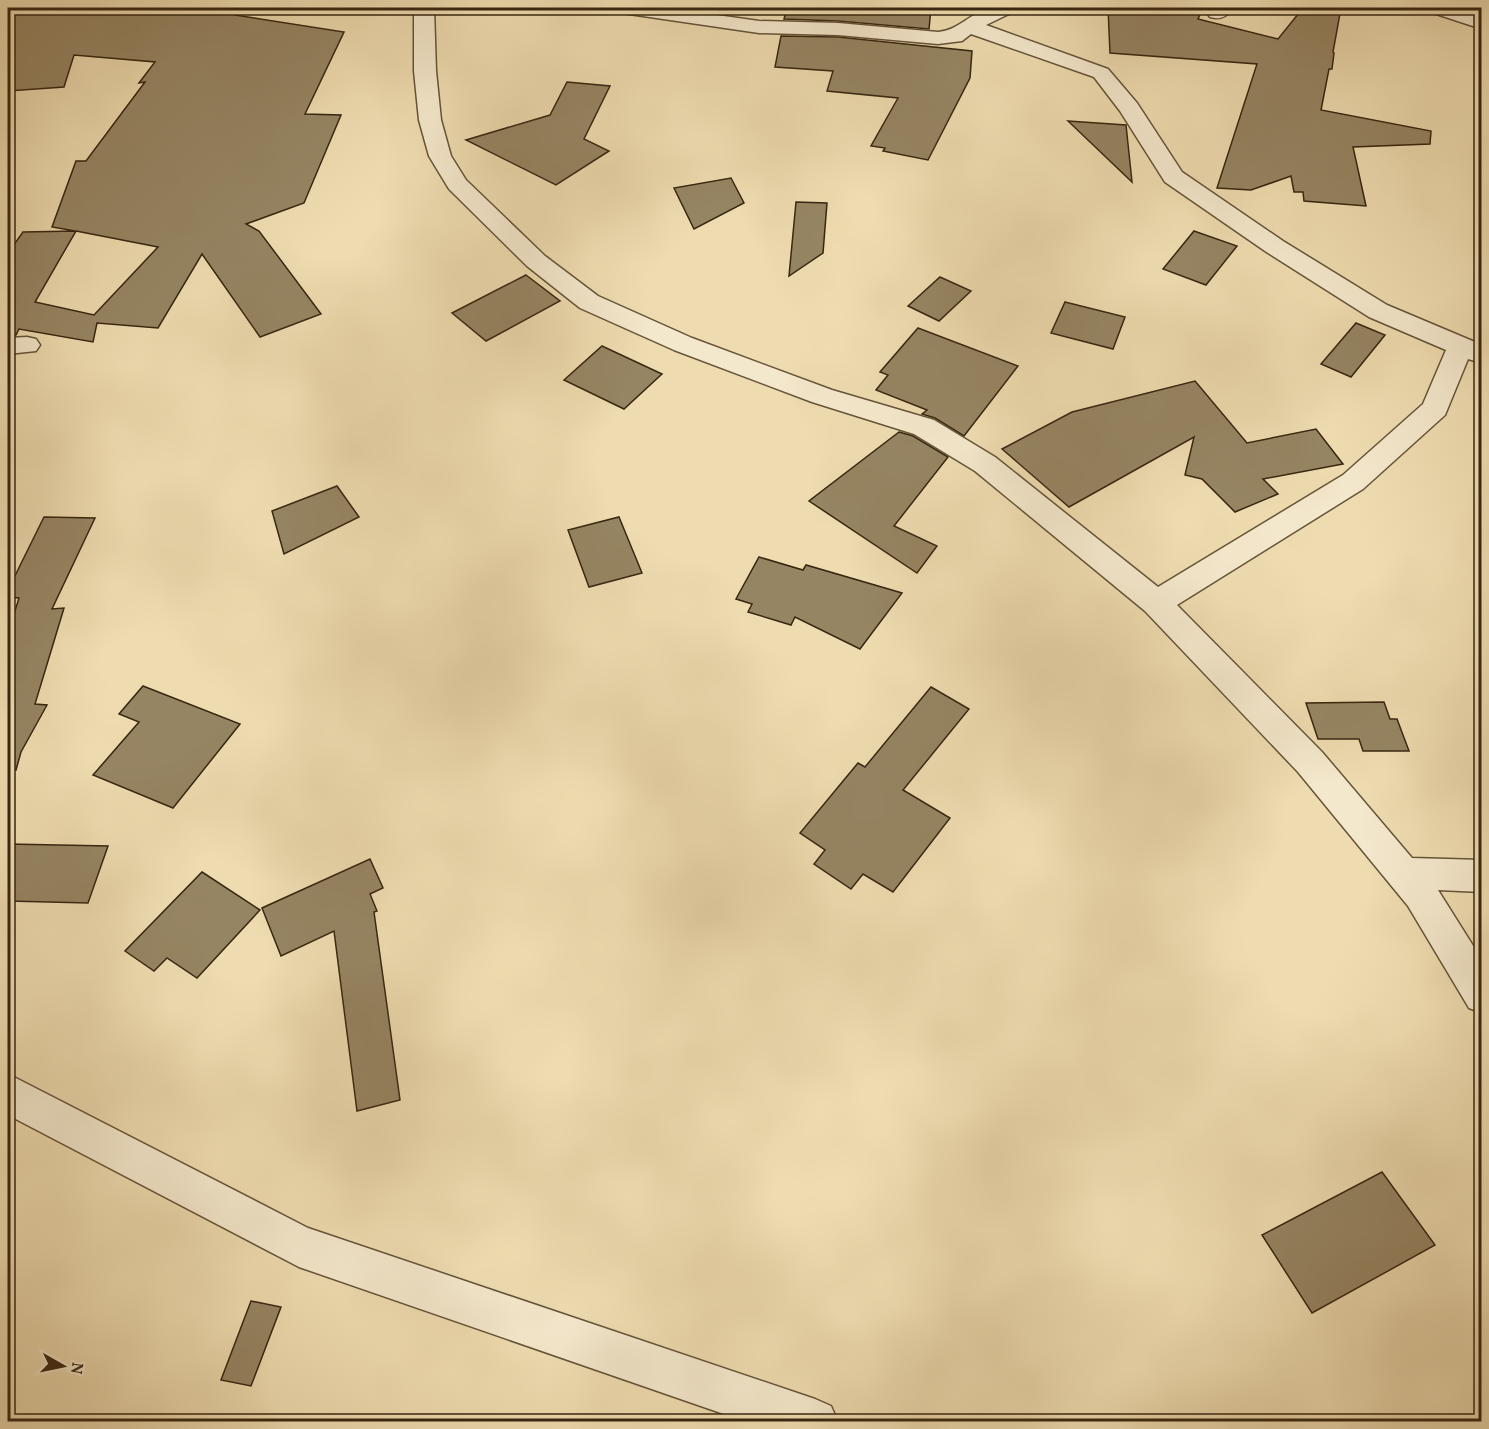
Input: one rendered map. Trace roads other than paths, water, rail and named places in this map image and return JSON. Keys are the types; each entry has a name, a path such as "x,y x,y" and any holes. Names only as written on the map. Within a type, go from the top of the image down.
{"street":[{"path":"424,8 426,81 430,120 440,156 457,184 536,261 589,302 683,344 822,396 924,427 985,464 1156,603 1310,762 1421,896 1482,995"},
{"path":"629,8 759,27 838,29 938,39 955,37 968,26 1006,8"},
{"path":"1437,8 1482,23"},
{"path":"968,26 1101,73 1129,108 1173,177 1274,246 1378,311 1471,351 1435,409 1353,482 1156,603"},
{"path":"1402,873 1482,876"},
{"path":"8,1094 299,1246 815,1422"}]}
